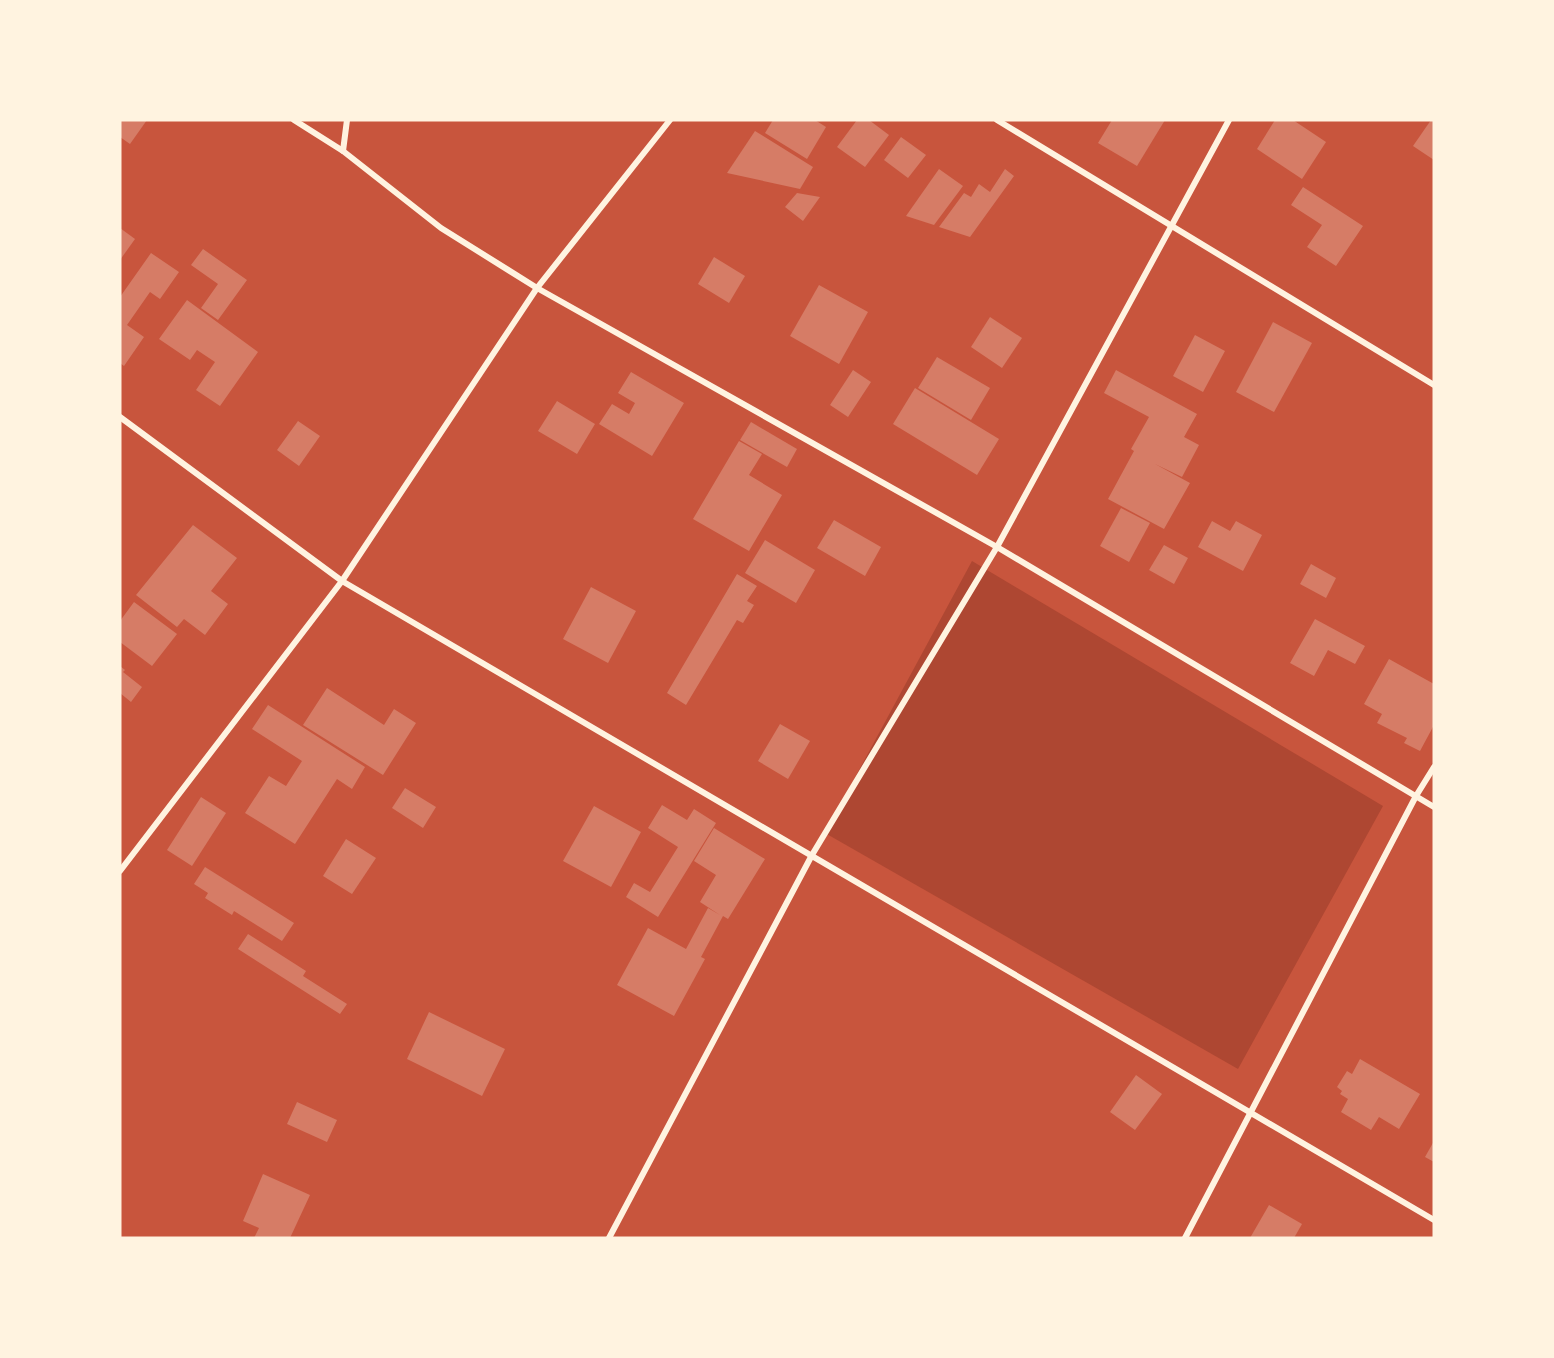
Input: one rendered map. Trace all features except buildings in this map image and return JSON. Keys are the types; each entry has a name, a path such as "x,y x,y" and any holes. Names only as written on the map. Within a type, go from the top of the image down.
{"street":[{"path":"294,120 343,151 441,228 537,288 997,547 1434,807"},
{"path":"343,151 347,120"},
{"path":"121,868 342,580 537,288 670,120"},
{"path":"996,120 1434,384"},
{"path":"609,1238 812,855 997,547 1229,120"},
{"path":"120,417 342,580 1434,1220"},
{"path":"1185,1238 1416,796 1434,767"}],"shaded area":[{"path":"972,561 1383,806 1238,1069 825,833"}]}
